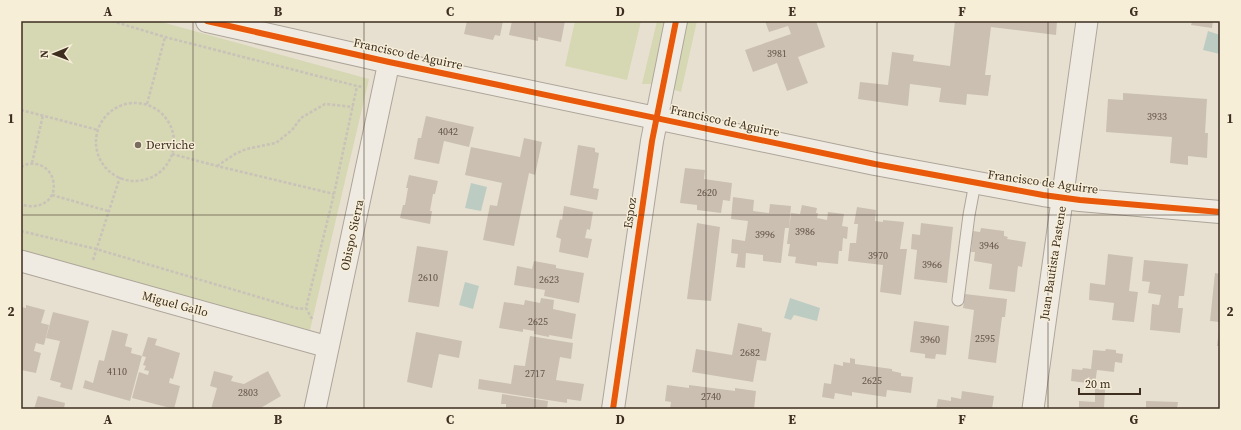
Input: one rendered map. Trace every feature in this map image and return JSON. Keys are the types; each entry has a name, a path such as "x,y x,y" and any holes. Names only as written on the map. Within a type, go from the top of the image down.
{"street":[{"name":"Francisco de Aguirre","path":"207,21 389,62 875,164 975,183 1063,198 1220,212"},
{"name":"Espoz","path":"613,409 656,117 676,21"},
{"name":"Juan Bautista Pastene","path":"1033,409 1087,21"},
{"name":"Obispo Sierra","path":"315,409 389,62"},
{"name":"Miguel Gallo","path":"21,261 328,347"}],"lane":[{"path":"958,300 969,215 975,183"}],"path":[{"path":"21,231 96,250 299,309 306,308 334,194 357,86 112,21"},
{"path":"147,104 165,36"},
{"path":"135,102 147,104 164,115 170,124 174,134 172,154 166,166 157,174 145,180 132,181 120,178 110,171 103,163 98,153 96,141 98,130 104,119 112,110 135,102"},
{"path":"217,166 235,154 246,149 276,143 292,130 301,118 325,104 353,107"},
{"path":"21,110 98,130"},
{"path":"32,163 43,115"},
{"path":"172,154 334,194"},
{"path":"21,167 32,163 38,164 45,168 50,173 54,188 52,195 42,204 35,207 21,204"},
{"path":"87,280 120,178"},
{"path":"52,195 108,212"}],"green space":[{"path":"21,21 158,21 369,79 310,330 21,252"},
{"path":"575,21 641,21 627,80 565,66"},
{"path":"657,21 666,21 652,84 642,84"},
{"path":"684,21 697,21 681,92 669,88"}],"shaded area":[{"path":"1208,31 1220,35 1220,54 1203,50"},
{"path":"471,183 487,187 481,211 465,208"},
{"path":"465,282 479,286 473,309 459,305"},
{"path":"790,298 820,308 817,321 794,315 791,320 784,318"}],"building":[{"path":"467,21 503,21 500,36 495,35 493,40 464,34"},
{"path":"512,21 565,21 561,42 538,37 538,41 509,35"},
{"path":"765,21 816,21 825,47 798,57 808,83 787,91 777,63 753,72 745,50 791,34 788,26 769,32"},
{"path":"955,21 1057,21 1056,35 991,27 985,75 991,75 988,96 967,94 966,105 939,102 941,88 910,84 908,106 858,99 860,82 888,85 892,52 914,55 913,61 950,66"},
{"path":"1192,21 1213,21 1212,28 1191,25"},
{"path":"1123,93 1207,99 1205,133 1208,133 1207,158 1188,156 1188,165 1170,163 1172,137 1106,132 1108,99 1123,100"},
{"path":"426,116 474,127 469,147 444,141 439,164 414,159 418,138 421,138"},
{"path":"524,138 542,142 535,175 529,173 514,246 483,240 490,205 497,206 502,183 465,175 471,147 520,157"},
{"path":"578,145 595,148 595,152 599,153 593,188 599,189 597,200 570,195"},
{"path":"685,168 705,170 704,179 732,183 730,201 723,200 721,213 697,210 697,205 680,203"},
{"path":"409,175 438,181 435,194 433,194 430,211 432,211 430,224 400,218 403,205 405,205 408,188 406,188"},
{"path":"733,197 754,200 753,211 769,213 770,204 791,206 789,228 785,228 781,263 763,261 763,255 746,253 745,268 736,267 738,254 731,253 732,239 745,241 748,221 731,219"},
{"path":"802,205 817,208 817,218 827,220 828,212 844,214 842,226 848,227 847,239 843,238 842,251 839,251 838,264 817,262 817,266 795,263 796,257 788,256 790,244 787,244 791,213 800,214"},
{"path":"564,206 593,212 590,230 587,229 585,238 592,239 588,258 559,252 561,239 556,237 560,219 562,220"},
{"path":"857,207 876,210 875,221 883,222 883,220 904,222 900,249 907,249 901,295 880,292 883,265 848,261 850,243 856,243 858,224 854,224"},
{"path":"697,223 720,227 711,301 687,299"},
{"path":"921,223 953,227 947,283 914,279 917,250 911,249 912,234 920,235"},
{"path":"981,228 1004,231 1004,236 1008,237 1007,239 1026,242 1022,267 1018,266 1015,292 989,289 992,264 974,261 975,252 971,252 973,231 980,232"},
{"path":"417,246 448,251 439,307 408,302"},
{"path":"1108,254 1133,257 1129,291 1138,292 1134,322 1112,320 1114,303 1089,300 1090,283 1105,285"},
{"path":"1144,260 1188,264 1184,296 1179,296 1178,308 1183,308 1180,333 1150,330 1152,304 1159,305 1161,295 1148,293 1150,282 1142,281"},
{"path":"534,261 556,265 556,268 584,273 579,303 544,296 545,290 514,285 517,266 532,269"},
{"path":"1215,273 1220,274 1220,322 1210,321"},
{"path":"965,294 1007,299 1005,317 1002,317 996,363 968,359 974,310 963,308"},
{"path":"541,298 554,300 553,309 576,314 572,339 534,334 534,331 523,329 523,332 499,328 504,302 524,305 525,300 540,303"},
{"path":"26,305 45,310 41,323 49,325 44,345 36,343 34,351 41,353 36,373 21,370 21,307 26,308"},
{"path":"53,312 89,321 72,390 60,387 61,383 50,380 60,341 46,338"},
{"path":"914,321 949,326 946,355 936,354 935,359 925,358 925,354 910,352"},
{"path":"738,323 762,328 762,331 771,333 766,361 757,360 753,382 692,372 696,349 732,355"},
{"path":"112,330 128,334 125,346 132,348 131,353 142,356 130,401 83,388 85,380 93,383 99,360 104,361"},
{"path":"1219,330 1220,346 1217,346"},
{"path":"416,332 462,341 459,358 439,354 432,388 407,382"},
{"path":"530,336 573,343 571,359 560,357 556,380 584,384 581,401 567,399 567,403 478,389 479,379 511,384 514,365 525,366"},
{"path":"148,337 157,339 155,345 180,353 173,379 170,378 169,383 180,386 174,409 132,398 139,372 148,375 149,371 144,370 146,366 143,365 146,357 142,356"},
{"path":"1106,349 1116,350 1116,353 1123,354 1122,363 1115,362 1114,372 1097,370 1095,384 1071,381 1072,369 1091,369 1093,350 1105,351"},
{"path":"850,358 855,359 855,364 892,369 892,371 901,373 901,376 913,377 911,393 887,390 886,397 852,392 852,396 835,393 834,399 822,397 824,383 831,384 834,364 843,366 843,362 850,363"},
{"path":"214,371 233,376 231,381 244,384 268,371 281,396 259,409 211,409 217,388 210,386"},
{"path":"667,385 689,388 689,385 735,391 735,388 756,391 754,409 670,409 671,402 665,401"},
{"path":"1095,389 1105,389 1104,409 1079,409 1079,401 1095,402"},
{"path":"962,391 994,396 992,409 936,409 938,399 951,401 951,397 961,399"},
{"path":"502,394 548,401 547,409 506,409 506,404 501,404"},
{"path":"38,396 65,403 64,409 34,409"},
{"path":"1146,401 1178,402 1177,409 1146,409"}],"cycle path":[{"path":"207,21 389,62 875,164 1043,195 1080,200 1220,212"},
{"path":"613,409 652,141 676,21"}],"place":[{"name":"Derviche","path":"138,145"}]}
